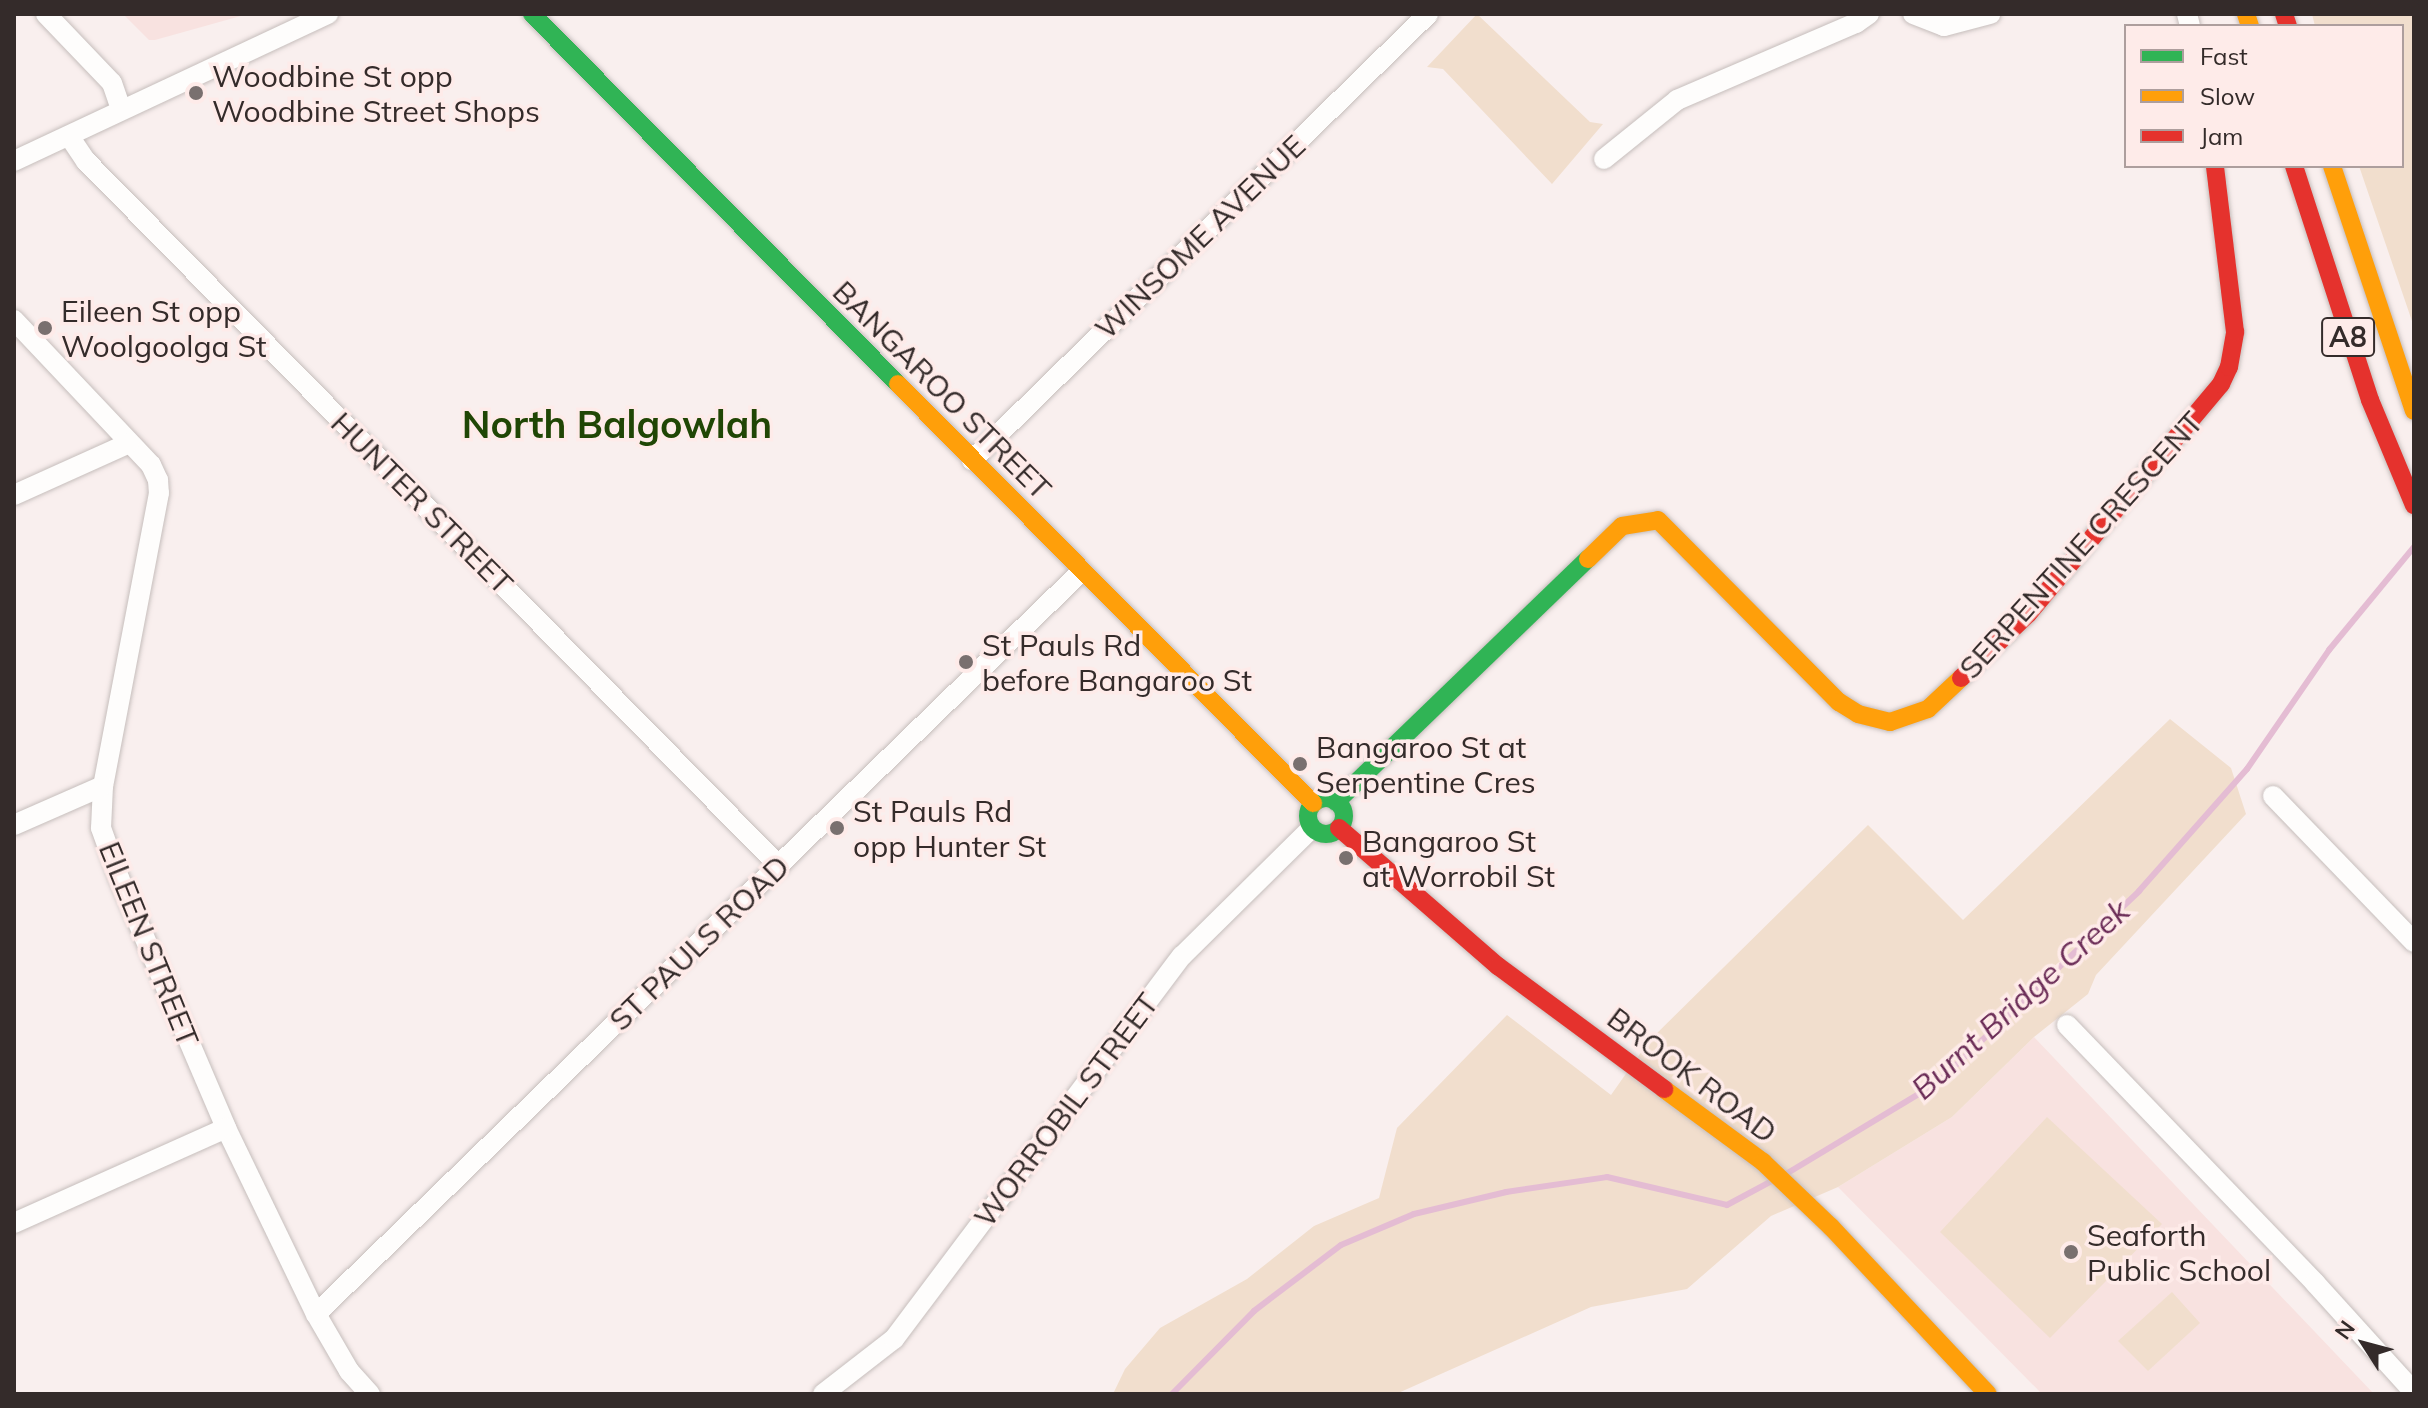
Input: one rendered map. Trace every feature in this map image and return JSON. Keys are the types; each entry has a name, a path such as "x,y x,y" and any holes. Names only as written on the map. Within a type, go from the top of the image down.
{"main road":[{"name":"BANGAROO STREET","path":"532,14 1313,803"},
{"name":"SERPENTINE CRESCENT","path":"1336,802 1622,526 1658,520 1839,702 1858,714 1890,722 1928,709 2028,614 2221,384 2229,367 2235,332 2215,168"},
{"name":"A8","path":"2295,168 2370,400 2414,505"},
{"name":"A8","path":"2333,168 2414,411"},
{"path":"1324,798 1336,802 1343,813 1339,828 1325,834 1312,828 1308,812 1313,803 1324,798"},
{"name":"BROOK ROAD","path":"1339,828 1498,966 1763,1162 1791,1187 1988,1394"}],"street":[{"path":"46,14 112,83 121,109"},
{"path":"14,161 328,14"},
{"name":"WINSOME AVENUE","path":"972,460 1428,14"},
{"path":"1604,159 1677,100 1856,23 1869,14"},
{"path":"1913,14 1944,26 1990,14"},
{"name":"HUNTER STREET","path":"69,136 86,161 779,866"},
{"name":"EILEEN STREET","path":"14,320 151,465 159,493 103,786 100,815 107,847 226,1128 316,1314 349,1371 370,1394"},
{"path":"14,495 129,443"},
{"name":"ST PAULS ROAD","path":"316,1314 1081,572"},
{"path":"14,825 103,786"},
{"path":"2273,796 2414,942"},
{"name":"WORROBIL STREET","path":"823,1394 894,1339 1182,956 1312,828"},
{"path":"2067,1025 2315,1283 2414,1392"},
{"path":"14,1223 226,1128"}],"shaded area":[{"path":"123,14 248,14 149,40"},
{"path":"1477,14 1590,122 1603,124 1552,184 1443,69 1427,67"},
{"path":"2312,14 2414,14 2414,327 2360,168 2404,168 2404,24 2314,24"},
{"path":"2170,719 2231,768 2246,814 2096,975 2088,994 2034,1037 1952,1117 1838,1187 1771,1216 1687,1289 1591,1307 1396,1394 1113,1394 1125,1369 1160,1328 1247,1279 1314,1226 1379,1198 1397,1128 1507,1015 1611,1095 1649,1041 1868,825 1963,920"},
{"name":"Seaforth Public School","path":"2034,1037 2374,1394 2042,1394 1838,1187 1952,1117"},
{"path":"2047,1117 2162,1224 2050,1338 1940,1232"},
{"path":"2172,1292 2200,1323 2148,1371 2118,1341"}],"waterway":[{"name":"Burnt Bridge Creek","path":"1786,1174 1937,1083 2139,891 2247,769 2329,650 2414,547"},
{"name":"Burnt Bridge Creek","path":"1172,1394 1254,1311 1341,1245 1414,1214 1506,1192 1607,1177 1727,1205 1772,1181"}],"traffic: fast":[{"path":"532,14 898,384"},
{"path":"1336,802 1588,559"},
{"path":"1326,798 1339,803 1344,816 1339,829 1326,834 1313,829 1308,816 1313,803 1326,798"}],"traffic: slow":[{"path":"2246,14 2249,24"},
{"path":"2333,168 2414,411"},
{"path":"898,384 1313,803"},
{"path":"1588,559 1622,526 1658,520 1839,702 1858,714 1890,722 1928,709 1961,678"},
{"path":"1664,1089 1763,1162 1831,1227 1988,1394"}],"traffic: jam":[{"path":"2284,14 2287,24"},
{"path":"1961,678 2028,614 2221,384 2229,367 2235,332 2215,168"},
{"path":"2295,168 2370,400 2414,505"},
{"path":"1339,828 1498,966 1664,1089"}],"place":[{"name":"Woodbine St opp Woodbine Street Shops","path":"196,93"},
{"name":"Eileen St opp Woolgoolga St","path":"45,328"},
{"name":"St Pauls Rd before Bangaroo St","path":"966,662"},
{"name":"Bangaroo St at Serpentine Cres","path":"1300,764"},
{"name":"St Pauls Rd opp Hunter St","path":"837,828"},
{"name":"Bangaroo St at Worrobil St","path":"1346,858"},
{"name":"Seaforth Public School","path":"2071,1252"}],"district":[{"name":"North Balgowlah","path":"617,425"}]}
